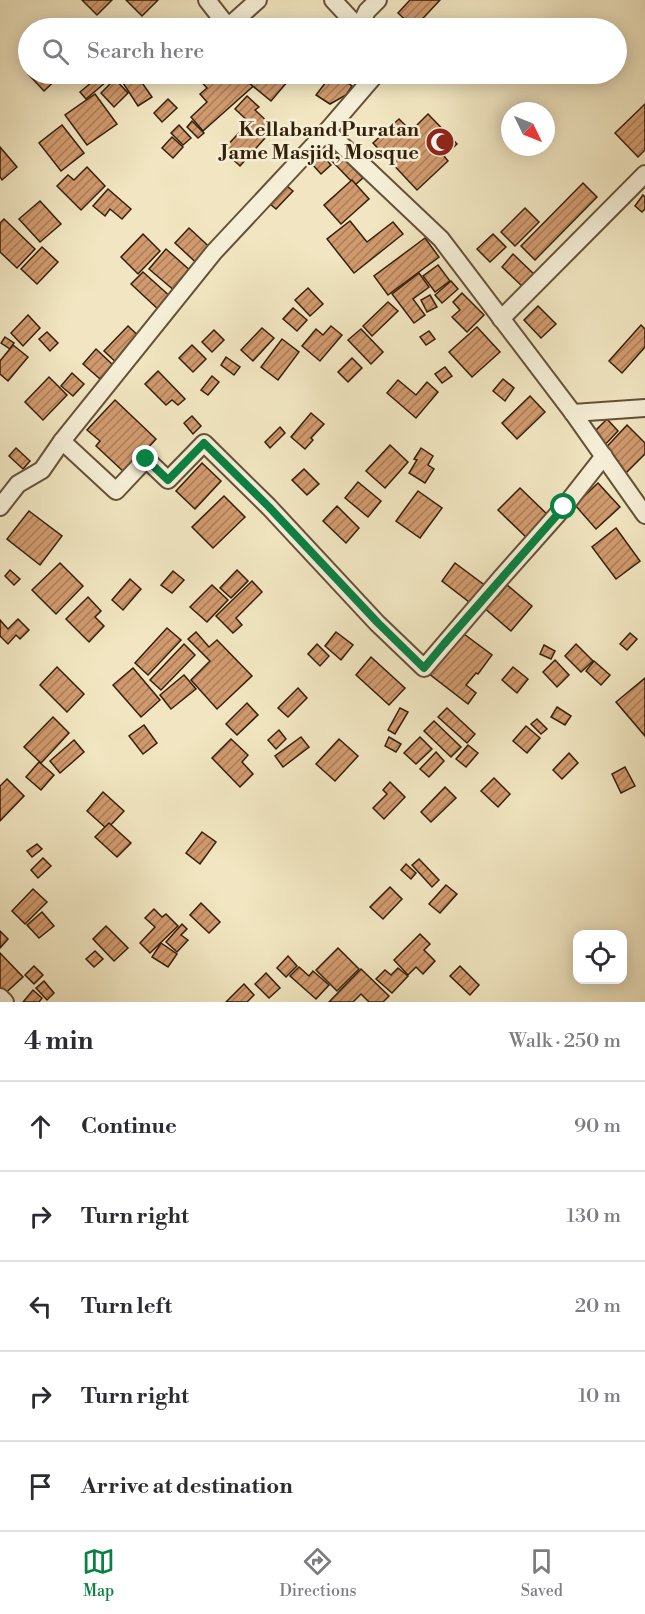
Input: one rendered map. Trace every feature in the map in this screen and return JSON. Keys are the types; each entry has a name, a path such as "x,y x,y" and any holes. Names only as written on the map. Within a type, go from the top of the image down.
{"street":[{"path":"207,0 221,18"},
{"path":"238,18 258,0"},
{"path":"333,0 350,18"},
{"path":"364,18 378,0"},
{"path":"0,507 18,484 42,470 214,252 327,131 367,84"},
{"path":"327,131 441,239 573,413 645,514"},
{"path":"501,319 645,174"},
{"path":"573,413 645,408"},
{"path":"63,441 116,491 146,459 168,480 204,443 424,668 564,507 604,456"},
{"path":"0,997 4,1002"}],"building":[{"path":"82,0 112,0 97,15"},
{"path":"126,0 158,0 142,16"},
{"path":"410,0 440,0 423,18 403,18 398,13"},
{"path":"37,84 51,84 44,91"},
{"path":"90,84 104,84 86,99 80,92"},
{"path":"110,84 120,84 128,93 114,107 101,93"},
{"path":"124,84 143,84 152,97 138,106"},
{"path":"203,84 256,84 203,131 191,117 207,102 200,94 207,88"},
{"path":"250,84 285,84 271,101"},
{"path":"324,84 352,86 346,95 330,104 316,95"},
{"path":"95,94 117,124 87,145 65,115"},
{"path":"247,96 259,107 255,110 274,128 240,166 223,150 249,122 235,109"},
{"path":"168,99 177,108 162,122 154,113"},
{"path":"645,104 645,150 638,157 615,133"},
{"path":"428,114 457,144 444,156 448,161 417,190 373,143 399,119 411,131"},
{"path":"192,121 204,133 198,138 187,127"},
{"path":"62,125 84,153 61,171 39,143"},
{"path":"179,125 191,138 183,145 171,133"},
{"path":"172,137 183,147 173,158 162,148"},
{"path":"0,147 17,167 2,180 0,177"},
{"path":"337,152 363,178 355,185 330,159"},
{"path":"322,155 331,165 321,174 312,164"},
{"path":"87,167 105,186 81,210 57,186 68,175 74,180"},
{"path":"352,180 369,199 341,224 324,205"},
{"path":"583,183 597,197 535,260 521,246"},
{"path":"287,186 293,191 276,209 270,204"},
{"path":"108,189 131,209 122,219 110,209 105,216 93,206"},
{"path":"643,195 645,209 642,212 635,206"},
{"path":"40,201 61,224 40,242 19,219"},
{"path":"525,208 539,222 515,246 501,232"},
{"path":"4,219 35,249 17,268 0,252 0,223"},
{"path":"350,221 367,242 393,222 403,234 354,273 327,239"},
{"path":"189,228 217,254 203,269 175,243"},
{"path":"143,234 160,251 138,274 121,257"},
{"path":"493,234 506,247 490,262 477,249"},
{"path":"425,238 439,257 388,295 374,276"},
{"path":"42,247 58,262 37,284 21,269"},
{"path":"166,249 192,272 176,292 149,269"},
{"path":"513,254 536,276 524,288 502,267"},
{"path":"438,265 450,281 435,292 423,276"},
{"path":"143,272 172,298 160,311 131,284"},
{"path":"419,273 429,287 413,299 425,315 414,323 392,294"},
{"path":"451,281 458,289 442,303 435,295"},
{"path":"308,288 323,304 310,316 295,300"},
{"path":"462,293 484,315 467,332 452,317 460,310 453,302"},
{"path":"430,295 437,307 427,312 421,300"},
{"path":"388,302 398,311 372,336 363,326"},
{"path":"538,306 556,324 541,338 524,320"},
{"path":"293,308 307,320 297,331 283,319"},
{"path":"28,315 40,328 23,346 11,333"},
{"path":"641,325 645,329 645,347 622,373 609,361"},
{"path":"128,326 145,342 121,367 104,351"},
{"path":"331,326 342,335 320,361 302,346 316,329 323,335"},
{"path":"477,327 500,352 472,377 449,352"},
{"path":"262,328 274,338 253,361 241,350"},
{"path":"361,329 383,352 371,364 348,340"},
{"path":"214,330 224,340 212,352 202,342"},
{"path":"429,331 435,339 426,345 420,337"},
{"path":"47,332 58,343 50,351 39,339"},
{"path":"5,337 14,343 10,349 1,343"},
{"path":"282,339 299,352 278,380 261,367"},
{"path":"13,345 28,357 8,381 0,374 0,361"},
{"path":"192,345 206,359 193,372 179,358"},
{"path":"96,349 113,365 100,379 83,364"},
{"path":"226,357 240,367 234,375 221,365"},
{"path":"352,358 362,368 348,382 338,372"},
{"path":"445,367 452,376 442,383 435,374"},
{"path":"158,371 185,399 178,405 172,400 166,405 145,384"},
{"path":"72,373 84,384 73,396 61,386"},
{"path":"212,376 219,382 208,395 201,390"},
{"path":"49,377 67,395 43,420 25,402"},
{"path":"503,379 514,388 505,401 493,391"},
{"path":"398,380 416,395 427,382 438,392 416,418 387,393"},
{"path":"530,396 545,412 517,439 502,423"},
{"path":"115,400 156,439 125,473 96,446 100,441 87,430"},
{"path":"311,413 324,424 311,438 313,440 305,449 291,437"},
{"path":"192,416 201,426 193,434 184,423"},
{"path":"607,419 618,431 601,449 589,437"},
{"path":"627,425 645,443 645,454 623,476 600,454"},
{"path":"280,427 285,433 270,448 265,442"},
{"path":"390,445 408,462 385,488 366,471"},
{"path":"16,448 30,461 23,469 9,456"},
{"path":"421,448 433,456 428,465 434,469 425,483 409,473"},
{"path":"202,463 221,481 195,509 176,491"},
{"path":"304,469 319,484 307,495 292,480"},
{"path":"358,482 381,501 368,517 345,498"},
{"path":"598,483 620,507 596,529 575,505"},
{"path":"520,488 550,517 528,539 498,510"},
{"path":"418,491 442,508 420,538 396,521"},
{"path":"224,496 245,517 213,548 192,527"},
{"path":"337,506 359,528 346,543 323,521"},
{"path":"29,511 62,536 40,565 7,539"},
{"path":"616,528 640,561 616,579 592,547"},
{"path":"60,563 83,586 56,614 32,590"},
{"path":"455,563 487,587 473,605 442,581"},
{"path":"10,570 20,579 14,585 5,576"},
{"path":"237,570 248,581 231,598 220,588"},
{"path":"173,571 184,580 172,593 161,585"},
{"path":"130,579 141,589 123,610 112,600"},
{"path":"252,581 262,592 236,618 242,625 233,633 216,616"},
{"path":"212,585 228,600 207,622 190,607"},
{"path":"507,585 532,606 511,631 483,607 495,594 498,596"},
{"path":"88,597 101,611 95,617 104,626 89,642 66,619"},
{"path":"18,619 29,630 20,639 16,635 8,644 0,636 0,620 8,629"},
{"path":"167,628 181,640 148,675 135,663"},
{"path":"460,631 492,655 478,674 476,673 466,685 476,693 468,704 428,673"},
{"path":"196,632 209,647 217,640 252,676 217,709 191,680 210,661 188,639"},
{"path":"336,632 353,645 341,660 325,646"},
{"path":"630,633 637,639 627,650 620,644"},
{"path":"184,644 195,655 161,690 150,680"},
{"path":"317,644 329,656 320,666 308,654"},
{"path":"576,644 593,661 581,672 565,656"},
{"path":"544,645 555,651 551,659 540,654"},
{"path":"371,657 405,688 389,705 356,675"},
{"path":"555,660 569,675 557,687 543,672"},
{"path":"594,661 610,675 601,685 586,671"},
{"path":"57,667 84,694 67,712 40,685"},
{"path":"513,667 528,679 517,693 502,680"},
{"path":"133,668 160,700 141,717 113,685"},
{"path":"184,675 196,689 171,709 160,695"},
{"path":"645,678 645,736 616,702"},
{"path":"298,688 307,698 288,717 278,708"},
{"path":"247,703 258,715 237,735 226,724"},
{"path":"557,707 571,716 565,725 551,717"},
{"path":"400,708 408,712 395,734 388,730"},
{"path":"447,708 475,734 467,743 438,717"},
{"path":"53,717 69,733 41,763 24,747"},
{"path":"537,719 547,729 541,734 531,724"},
{"path":"434,721 461,747 451,757 424,731"},
{"path":"144,725 157,743 143,754 129,736"},
{"path":"526,726 540,738 527,753 513,741"},
{"path":"279,730 286,739 276,749 268,740"},
{"path":"301,737 309,747 283,767 275,756"},
{"path":"389,737 401,744 396,752 385,746"},
{"path":"420,737 432,749 416,764 404,753"},
{"path":"231,739 248,755 242,762 253,774 240,787 212,758"},
{"path":"339,739 358,756 335,781 316,764"},
{"path":"74,740 84,752 60,773 50,761"},
{"path":"468,745 478,753 466,767 456,759"},
{"path":"436,752 444,761 429,777 420,769"},
{"path":"569,753 578,763 562,779 553,770"},
{"path":"39,762 54,775 41,790 26,777"},
{"path":"625,767 635,786 621,793 612,774"},
{"path":"494,778 510,794 498,807 481,791"},
{"path":"7,779 24,796 0,821 0,786"},
{"path":"390,782 405,797 384,819 373,808 387,794 383,790"},
{"path":"445,787 456,798 431,822 421,812"},
{"path":"103,792 124,811 107,829 87,811"},
{"path":"109,823 131,843 117,857 95,837"},
{"path":"202,832 216,842 200,864 186,853"},
{"path":"37,844 42,849 32,857 27,851"},
{"path":"43,858 51,866 38,878 31,870"},
{"path":"419,859 439,880 432,887 412,865"},
{"path":"406,864 416,873 411,879 401,870"},
{"path":"446,885 457,894 440,913 429,904"},
{"path":"390,887 402,899 383,919 370,907"},
{"path":"33,889 47,902 25,924 12,911"},
{"path":"201,903 220,922 209,933 190,915"},
{"path":"154,909 162,917 166,914 178,926 150,953 140,943 155,927 145,918"},
{"path":"42,912 54,926 39,938 27,925"},
{"path":"182,924 187,929 181,935 188,940 177,952 166,942"},
{"path":"106,926 128,948 114,961 93,939"},
{"path":"0,931 8,939 0,948"},
{"path":"420,934 430,944 424,950 435,961 423,974 416,967 408,975 394,960"},
{"path":"161,943 177,954 168,967 152,957"},
{"path":"338,948 359,969 337,991 316,970"},
{"path":"95,951 103,959 94,967 86,959"},
{"path":"0,953 23,977 0,998"},
{"path":"288,956 297,966 286,977 277,968"},
{"path":"34,966 43,975 34,984 25,975"},
{"path":"460,966 479,985 470,995 450,976"},
{"path":"299,967 309,976 313,971 329,985 316,999 290,976"},
{"path":"398,968 408,976 392,993 376,979 385,970 391,975"},
{"path":"361,969 389,996 383,1002 369,1002 361,994 353,1002 329,1002"},
{"path":"266,973 280,988 269,998 255,984"},
{"path":"44,981 54,993 47,1000 36,988"},
{"path":"244,984 254,995 247,1002 226,1002"},
{"path":"33,990 42,998 39,1002 23,1002"}],"place":[{"name":"Kellaband Puratan Jame Masjid, Mosque","path":"440,142"}],"route":[{"path":"146,459 168,480 204,443 424,668 564,507"}]}
